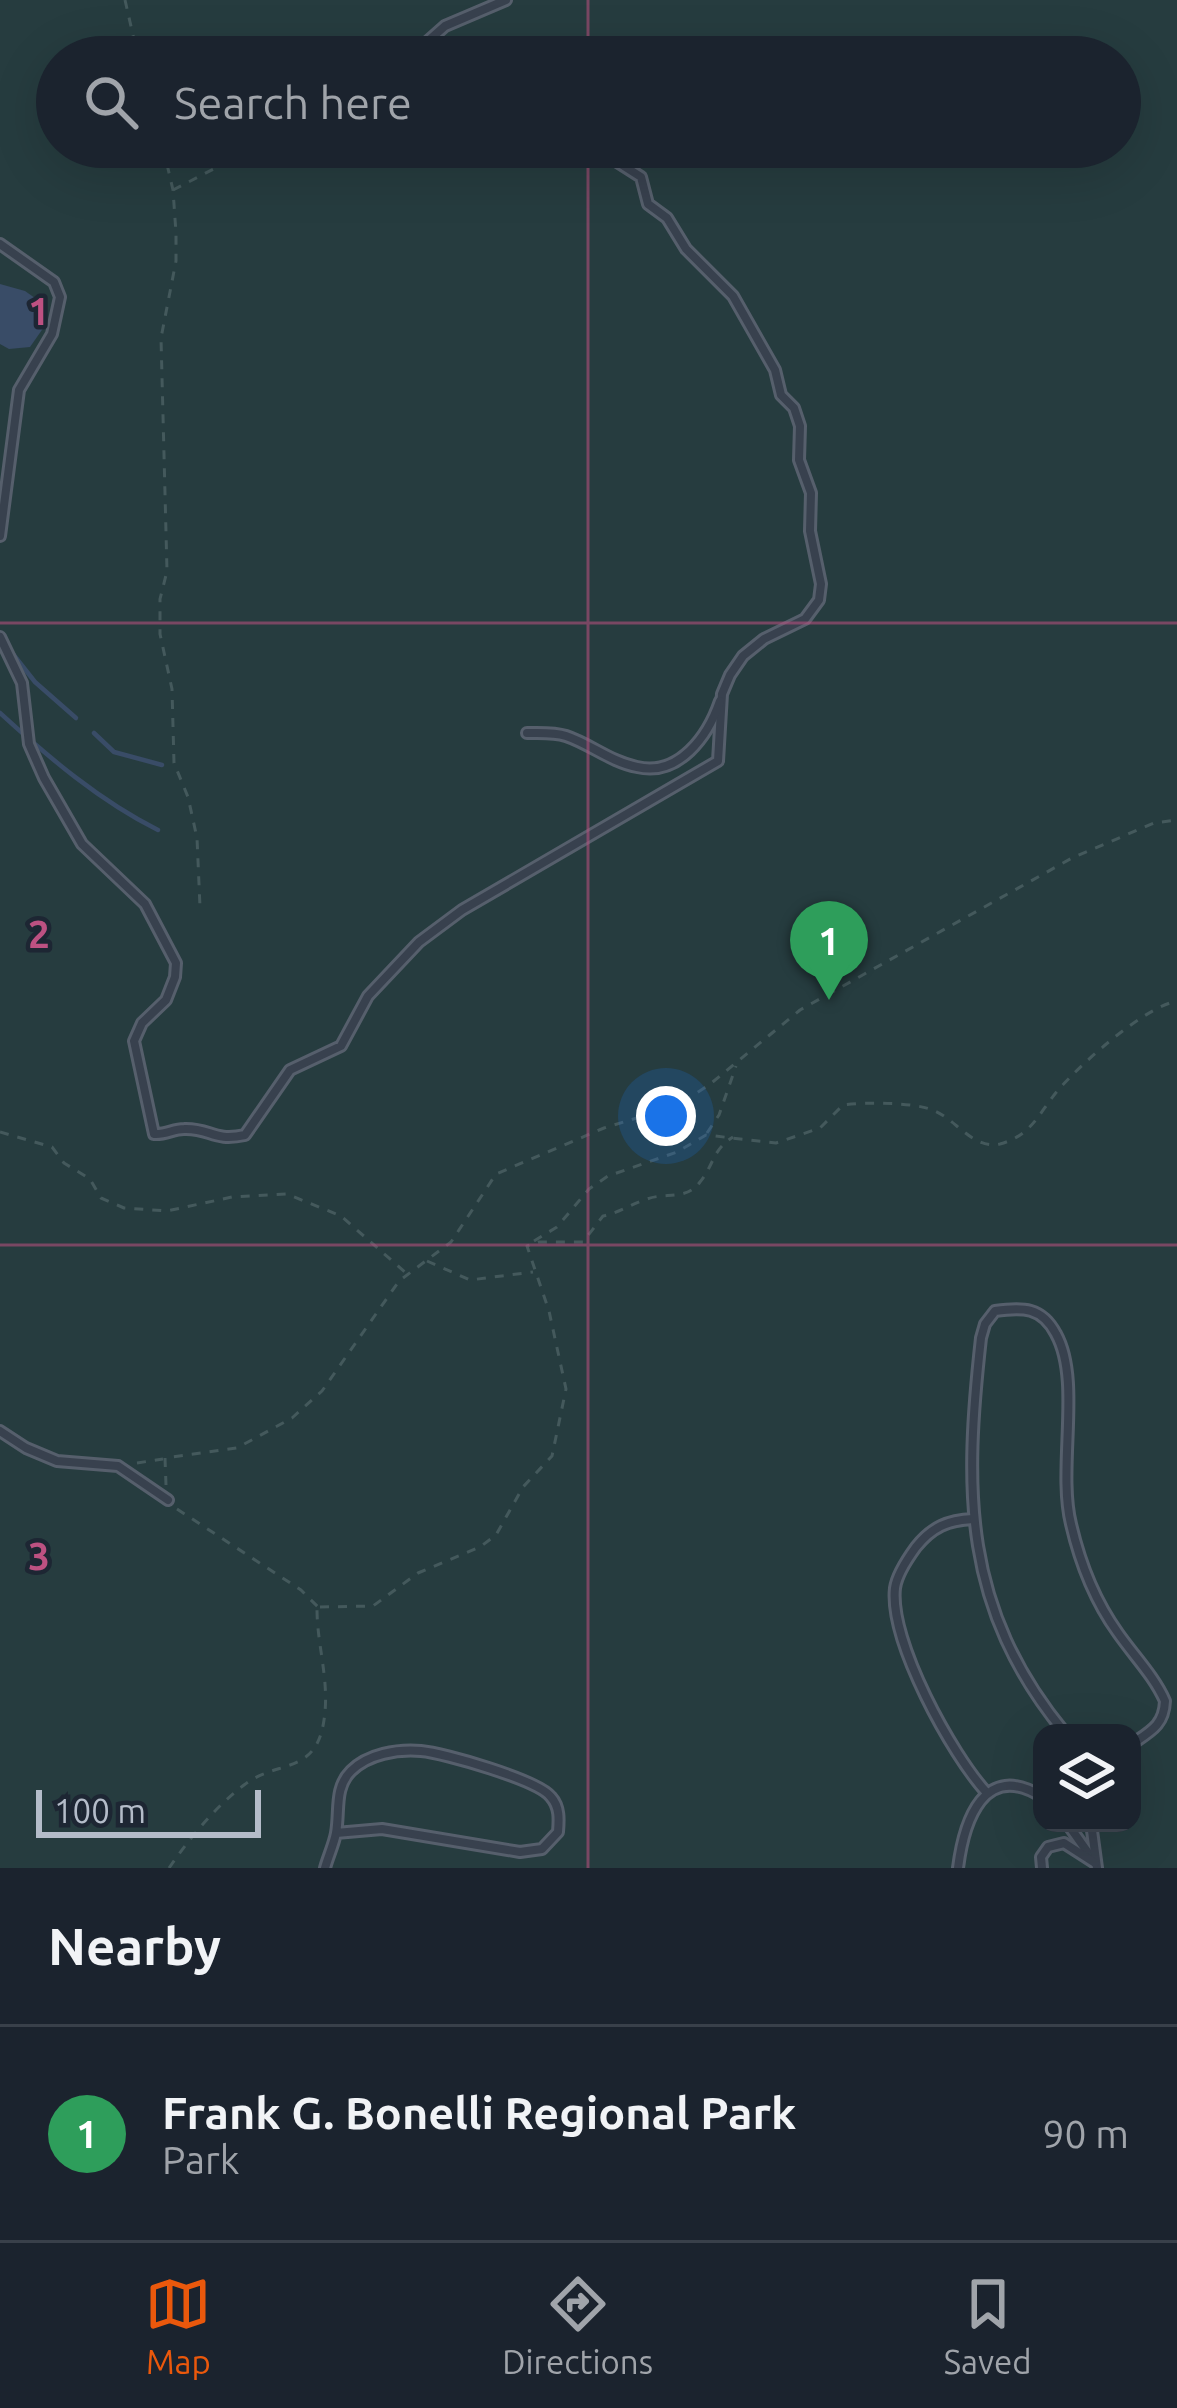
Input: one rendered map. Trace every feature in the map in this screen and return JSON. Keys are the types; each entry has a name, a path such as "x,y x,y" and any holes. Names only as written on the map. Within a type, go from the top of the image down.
{"lane":[{"path":"434,36 445,26 506,0"},
{"path":"527,733 564,735 642,769 680,760 694,748 716,714 743,656 764,639 805,619 819,600 821,584 810,532 811,493 799,460 800,426 794,408 781,394 775,370 733,296 686,249 667,218 648,204 641,176 628,168"},
{"path":"0,244 54,282 60,298 52,334 19,390 0,536"},
{"path":"0,637 22,682 29,744 44,778 82,844 146,904 176,962 166,1000 142,1023 134,1041 154,1134 190,1129 221,1140 245,1135 290,1070 341,1046 368,996 419,942 462,910 718,761 722,694"},
{"path":"1058,1724 1034,1692 1004,1635 985,1578 973,1519 970,1453 981,1338 995,1311 1028,1307 1046,1316 1064,1348 1065,1491 1078,1551 1099,1603 1165,1701 1165,1716 1141,1738"},
{"path":"0,1431 57,1461 118,1466 168,1500"},
{"path":"973,1519 945,1522 932,1531 916,1547 895,1587 916,1674 958,1756 987,1793"},
{"path":"325,1868 336,1833 338,1796 347,1775 364,1761 393,1752 424,1751 532,1784 551,1796 560,1815 558,1832 542,1849 520,1852 382,1829 336,1833"},
{"path":"958,1868 970,1815 987,1793 1001,1786 1026,1786 1033,1791"},
{"path":"1073,1832 1096,1865"},
{"path":"1091,1832 1096,1865"},
{"path":"1042,1868 1041,1857 1048,1847 1064,1844 1096,1865"}],"path":[{"path":"125,0 133,36"},
{"path":"168,168 176,261 161,338 167,571 160,599 160,634 172,689 174,763 197,838 200,907"},
{"path":"173,190 215,168"},
{"path":"118,1466 237,1448 292,1418 322,1391 399,1280 451,1242 496,1174 604,1128 676,1106 800,1010 1072,858 1154,823 1177,820"},
{"path":"706,1135 776,1143 814,1132 838,1107 850,1103 933,1109 983,1143 1001,1143 1023,1135 1038,1122 1057,1091 1100,1049 1148,1012 1177,1000"},
{"path":"318,1607 373,1606 418,1574 480,1547 503,1526 529,1479 549,1461 566,1388 549,1311 526,1250 557,1227 599,1181 677,1152 706,1135 719,1115 737,1063"},
{"path":"0,1132 52,1147 64,1162 90,1179 101,1198 124,1208 167,1211 232,1197 287,1193 341,1216 408,1274"},
{"path":"533,1243 584,1242 603,1216 630,1210 647,1199 692,1191 716,1149 733,1137"},
{"path":"426,1261 470,1280 535,1272"},
{"path":"165,1458 168,1500 182,1514 301,1589 318,1607 327,1688 324,1721 314,1749 290,1767 242,1786 206,1820 169,1868"}],"green space":[{"path":"0,0 1177,0 1177,1868 0,1868"}],"water":[{"path":"0,284 25,291 42,303 44,327 30,347 9,349 0,344"}],"waterway":[{"path":"9,649 35,682 76,718"},
{"path":"0,713 75,777 158,830"},
{"path":"94,733 114,752 162,765"}],"place":[{"name":"Frank G. Bonelli Regional Park","path":"829,1000"}]}
